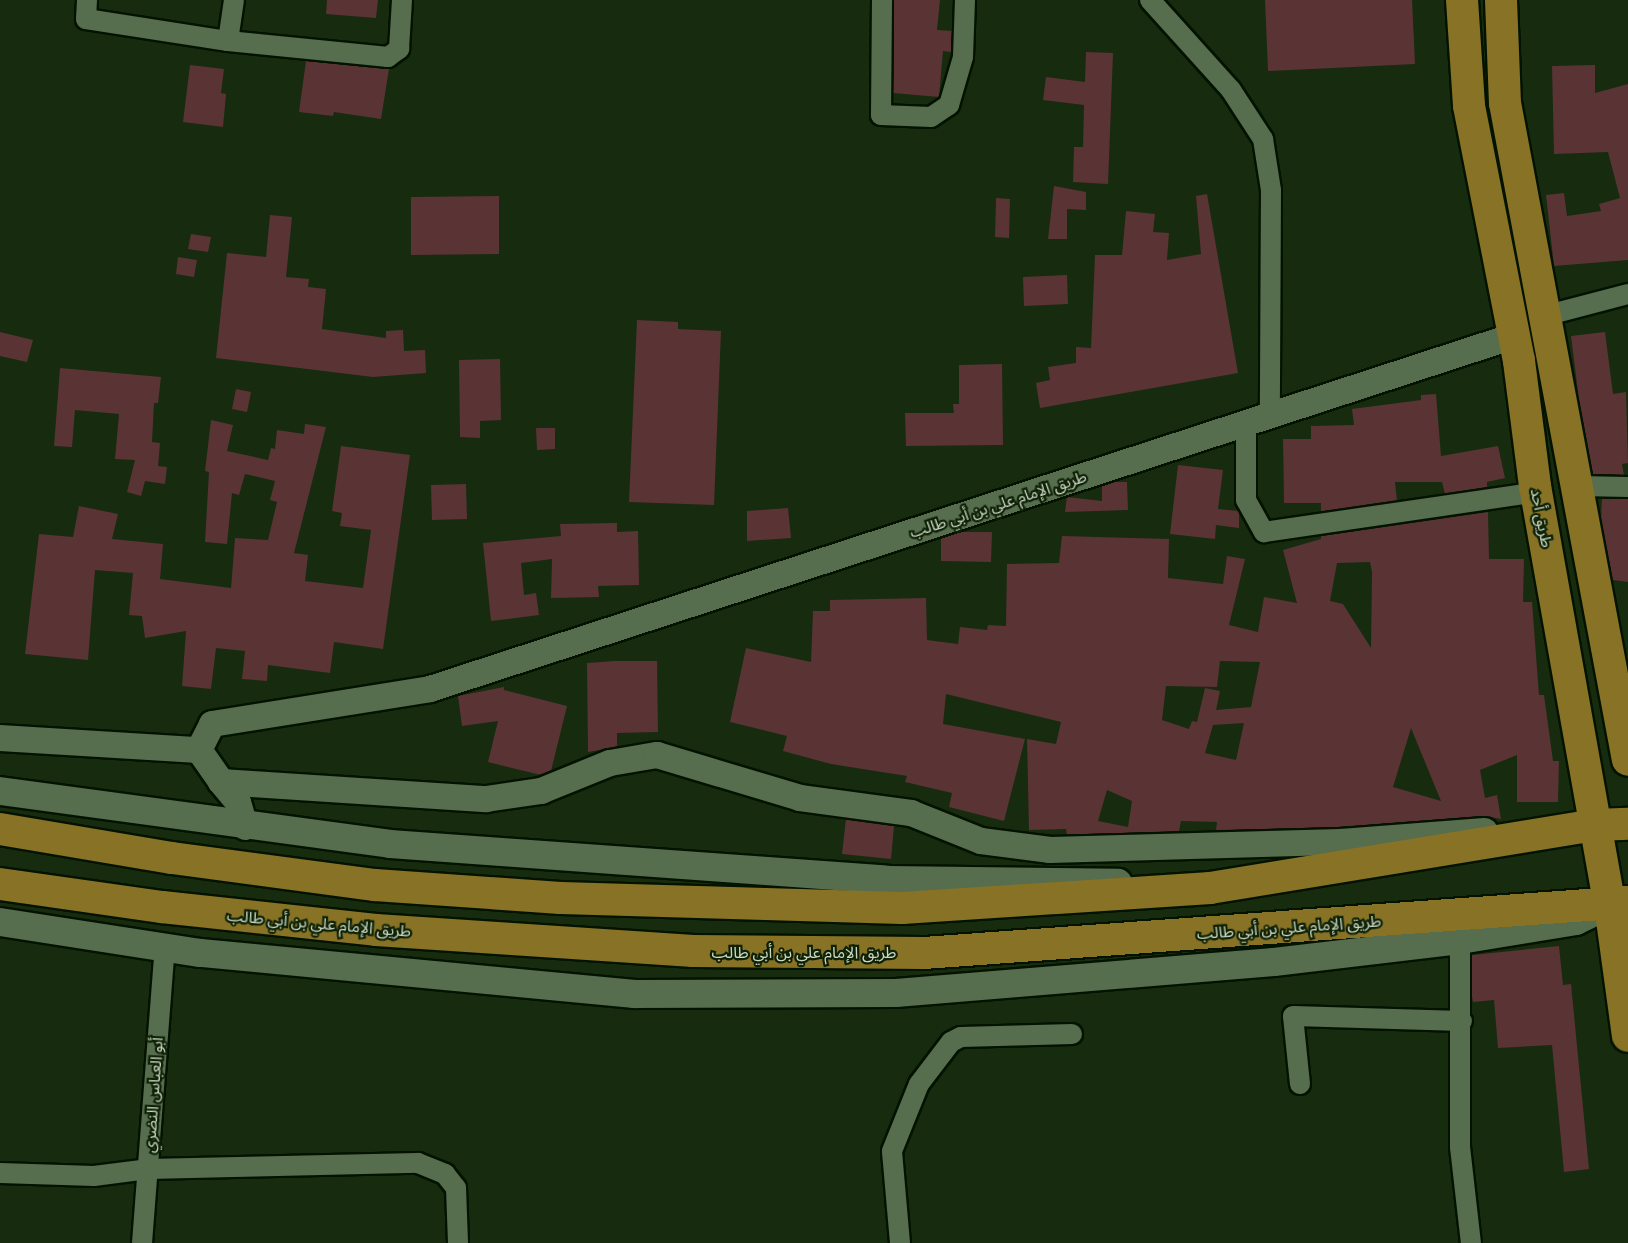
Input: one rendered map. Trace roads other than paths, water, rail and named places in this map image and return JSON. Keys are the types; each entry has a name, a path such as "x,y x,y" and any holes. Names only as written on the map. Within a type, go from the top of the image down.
{"main road":[{"name":"طريق أحد","path":"1461,0 1469,106 1514,336 1535,486 1595,825 1619,903 1628,1036"},
{"path":"1501,0 1505,103 1548,315 1628,760"},
{"path":"0,791 245,827 390,844 734,871 888,880 1087,881 1210,888"},
{"path":"0,830 172,858 375,885 561,898 902,908 1210,888 1595,825 1628,824"},
{"name":"طريق الإمام علي بن أبي طالب","path":"0,884 162,907 376,930 716,951 924,953 1619,903"},
{"path":"0,922 165,947 634,994 873,993 948,991 1274,962 1460,940 1575,921 1619,903"}],"street":[{"path":"87,0 86,19 228,41 395,56 399,49 402,0"},
{"path":"228,41 234,0"},
{"path":"882,0 881,115 931,117 949,105 955,86 963,57 965,0"},
{"path":"1150,0 1231,90 1263,139 1271,190 1270,416"},
{"path":"1548,315 1628,294"},
{"name":"طريق الإمام علي بن أبي طالب","path":"199,750 212,724 430,689 1514,336"},
{"path":"1246,424 1246,500 1264,532 1525,495 1535,486"},
{"path":"1579,486 1628,487"},
{"path":"0,738 199,750 238,802 245,827"},
{"path":"221,782 486,800 542,791 610,763 657,755 800,798 912,813 981,841 1099,851 1341,842 1406,835 1595,825"},
{"path":"1460,940 1462,1021 1460,1147 1471,1243"},
{"name":"أبو العباس النضري","path":"142,1243 165,947"},
{"path":"1300,1084 1293,1016 1462,1021"},
{"path":"900,1243 892,1151 919,1084 951,1042 961,1037 1072,1034"},
{"path":"0,1173 94,1176 148,1169 418,1163 445,1174 456,1188 458,1243"}]}
